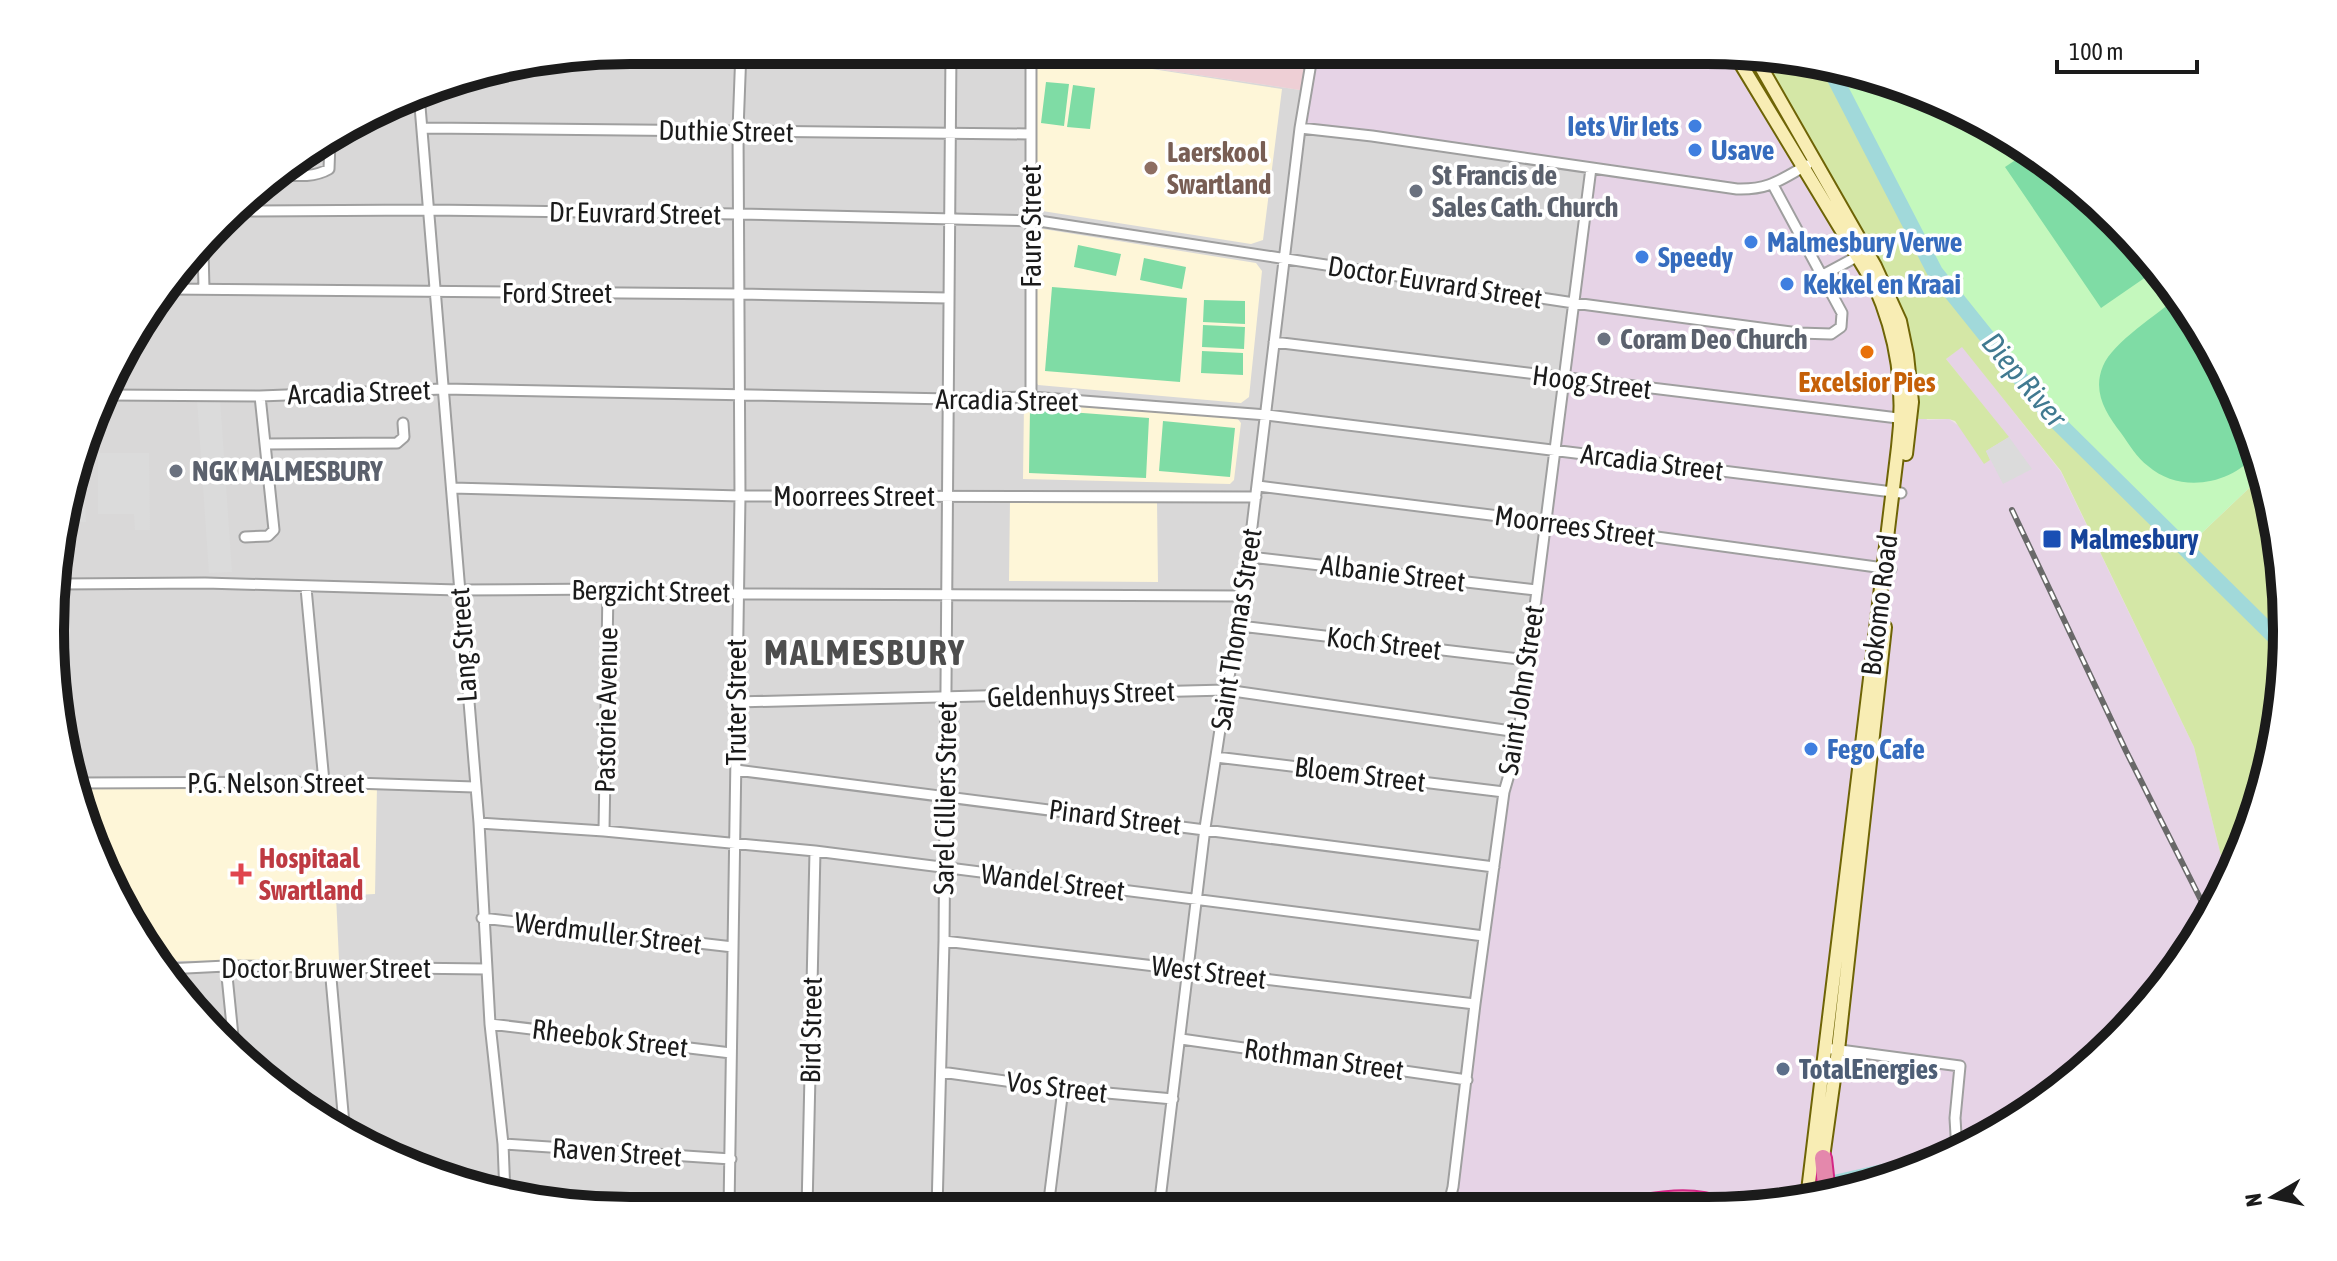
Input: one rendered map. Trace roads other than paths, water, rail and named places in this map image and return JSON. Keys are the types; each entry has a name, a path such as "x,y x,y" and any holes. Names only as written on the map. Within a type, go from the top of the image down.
{"highway":[{"path":"1823,1158 1826,1184"}],"main road":[{"name":"Bokomo Road","path":"1741,65 1803,167 1861,254"},
{"name":"Bokomo Road","path":"1761,67 1816,160 1874,284 1894,337 1906,419 1832,1049 1821,1185"},
{"name":"Bokomo Road","path":"1809,1187 1832,1049"}],"street":[{"name":"Truter Street","path":"729,1197 740,496 738,130 741,64"},
{"name":"Sarel Cilliers Street","path":"937,1197 944,941 951,64"},
{"name":"Faure Street","path":"1031,64 1031,397"},
{"name":"Saint Thomas Street","path":"1160,1197 1205,828 1250,557 1300,128 1311,64"},
{"name":"Lang Street","path":"420,105 479,823 482,918 505,1183"},
{"name":"Duthie Street","path":"422,128 1030,134"},
{"path":"1300,128 1737,189 1773,185 1816,160"},
{"path":"294,175 325,172 329,169 330,151"},
{"name":"Saint John Street","path":"1450,1197 1504,792 1517,747 1591,168"},
{"path":"1773,185 1821,276 1861,254"},
{"name":"Dr Euvrard Street","path":"251,211 429,210 1031,221"},
{"name":"Doctor Euvrard Street","path":"1031,221 1574,303 1831,334 1838,331 1842,313 1821,276"},
{"path":"203,259 204,289"},
{"name":"Ford Street","path":"179,289 948,298"},
{"name":"Hoog Street","path":"1274,342 1906,419"},
{"name":"Arcadia Street","path":"115,395 260,396 443,389 950,399 1031,397 1267,415 1897,492"},
{"path":"245,537 268,536 274,530 260,396"},
{"path":"265,444 397,443 404,437 403,423"},
{"name":"Moorrees Street","path":"452,488 740,496 947,497 1257,492 1547,522 1888,569"},
{"name":"Albanie Street","path":"1250,557 1536,590"},
{"name":"Bergzicht Street","path":"66,584 608,589 737,594 1243,596"},
{"path":"306,588 324,782"},
{"name":"Pastorie Avenue","path":"604,831 608,589"},
{"name":"Koch Street","path":"1240,626 1527,660"},
{"name":"Geldenhuys Street","path":"737,702 1226,690 1518,732"},
{"name":"Bloem Street","path":"1216,757 1504,792"},
{"name":"Pinard Street","path":"736,770 1494,867"},
{"name":"P.G. Nelson Street","path":"85,783 324,782 474,787"},
{"name":"Wandel Street","path":"479,823 736,842 1484,936"},
{"name":"Bird Street","path":"807,1197 815,851"},
{"name":"Werdmuller Street","path":"482,918 733,947"},
{"name":"West Street","path":"944,941 1475,1004"},
{"path":"226,966 233,1034"},
{"name":"Doctor Bruwer Street","path":"176,968 226,966 486,969"},
{"path":"330,967 344,1119"},
{"name":"Rheebok Street","path":"490,1024 731,1053"},
{"name":"Rothman Street","path":"1181,1039 1467,1080"},
{"path":"1832,1049 1960,1066 1954,1140"},
{"name":"Vos Street","path":"941,1072 1063,1089 1173,1099"},
{"path":"1049,1197 1063,1089"},
{"name":"Raven Street","path":"503,1144 731,1159"}],"waterway":[{"name":"Diep River","path":"1835,79 1935,272 2048,413 2273,635"}],"railway":[{"path":"2012,510 2126,751 2203,904"}],"place":[{"name":"Iets Vir Iets","path":"1695,126"},
{"name":"Usave","path":"1695,150"},
{"name":"Laerskool Swartland","path":"1151,168"},
{"name":"St Francis de Sales Cath. Church","path":"1416,191"},
{"name":"Malmesbury Verwe","path":"1751,242"},
{"name":"Speedy","path":"1642,257"},
{"name":"Kekkel en Kraai","path":"1787,284"},
{"name":"Coram Deo Church","path":"1604,339"},
{"name":"Excelsior Pies","path":"1867,352"},
{"name":"NGK MALMESBURY","path":"176,471"},
{"name":"Malmesbury","path":"2052,539"},
{"name":"Fego Cafe","path":"1811,749"},
{"name":"Hospitaal Swartland","path":"241,874"},
{"name":"TotalEnergies","path":"1783,1069"}],"district":[{"name":"MALMESBURY","path":"865,652"}]}
